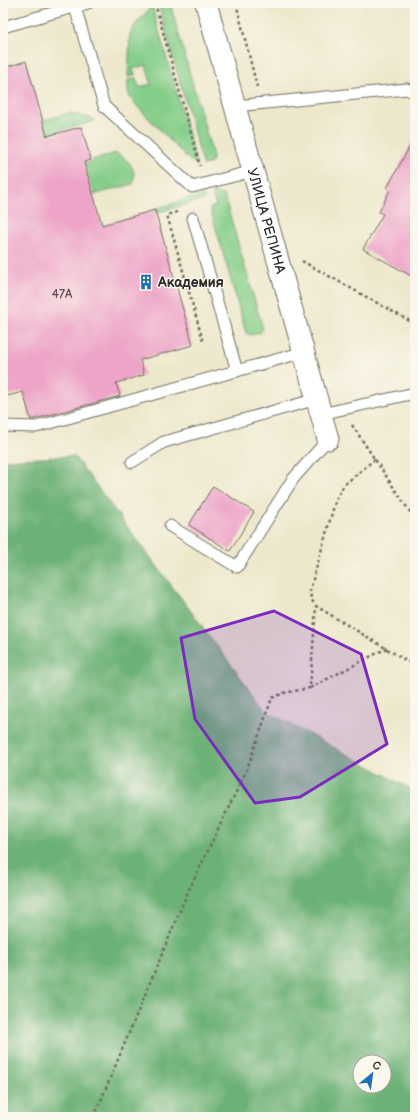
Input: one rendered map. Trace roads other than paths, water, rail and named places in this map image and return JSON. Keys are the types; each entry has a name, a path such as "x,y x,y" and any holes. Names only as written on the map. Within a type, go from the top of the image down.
{"street":[{"name":"УЛИЦА РЕПИНА","path":"206,3 328,439"}],"lane":[{"path":"3,27 88,3"},
{"path":"75,7 104,106 192,187 253,171"},
{"path":"235,106 407,90 415,94"},
{"path":"193,218 236,371"},
{"path":"3,426 36,427 304,352"},
{"path":"132,462 164,442 319,406 415,393"},
{"path":"170,526 237,567 293,479 328,439"}],"place":[{"name":"Академия","path":"146,282"}]}
